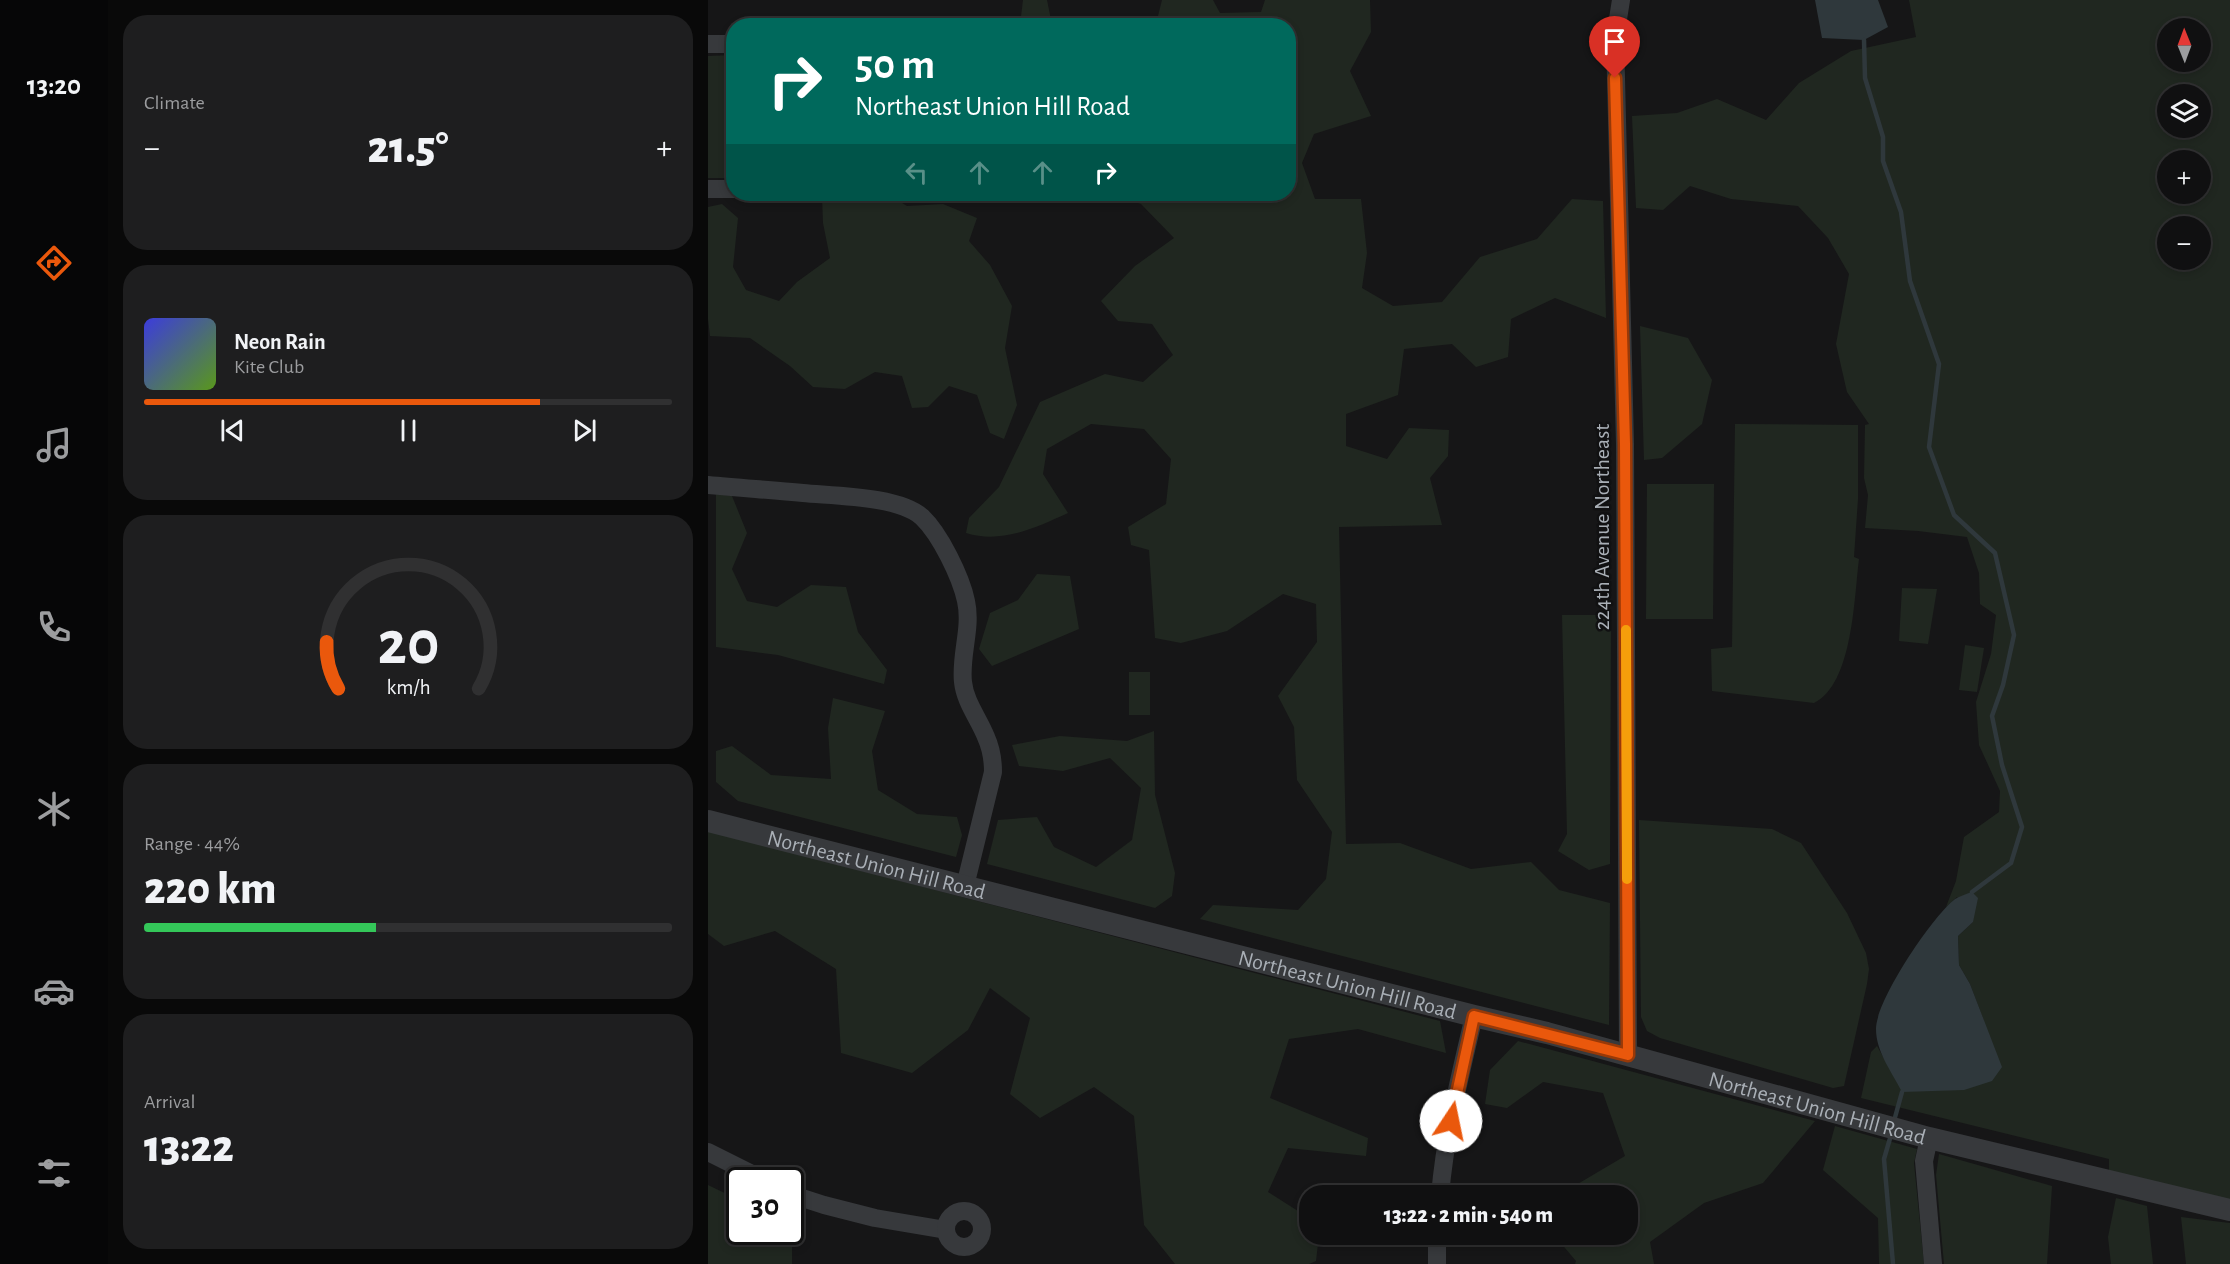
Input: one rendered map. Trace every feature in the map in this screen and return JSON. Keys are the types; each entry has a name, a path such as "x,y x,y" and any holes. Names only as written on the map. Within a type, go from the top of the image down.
{"street":[{"name":"224th Avenue Northeast","path":"1621,0 1615,38 1625,455 1628,1055"},
{"path":"708,44 726,44"},
{"path":"708,189 726,189"},
{"path":"708,485 872,499 905,507 922,516 938,539 952,563 966,600 969,624 963,682 968,699 987,737 992,756 993,772 965,885"},
{"name":"Northeast Union Hill Road","path":"708,821 1628,1055 1929,1138 2230,1210"},
{"path":"1441,1185 1454,1104 1474,1016"},
{"path":"1929,1138 1924,1161 1934,1264"},
{"path":"708,1152 738,1167"},
{"path":"804,1199 875,1218 946,1230"},
{"path":"1437,1245 1437,1264"}],"shaded area":[{"path":"1023,0 1047,0 1051,18 1021,18"},
{"path":"1162,0 1213,0 1220,13 1261,12 1265,0 1370,0 1371,32 1350,71 1371,116 1314,134 1302,163 1315,199 1361,199 1367,253 1362,288 1393,306 1442,302 1480,257 1537,239 1572,199 1603,201 1606,318 1555,298 1511,319 1508,357 1476,367 1452,344 1404,349 1398,395 1346,414 1346,446 1387,459 1409,428 1449,430 1448,456 1430,478 1442,525 1339,527 1346,844 1400,843 1471,869 1531,862 1559,890 1610,903 1609,1025 1200,919 1213,905 1298,910 1326,879 1332,832 1297,780 1294,727 1278,696 1317,642 1316,604 1283,594 1227,631 1181,643 1155,638 1149,550 1131,545 1128,527 1166,504 1171,459 1144,429 1091,424 1047,449 1043,474 1068,513 1018,533 992,537 966,533 969,518 999,487 1040,402 1105,374 1143,382 1173,355 1152,324 1118,321 1101,301 1135,266 1174,238 1141,204 1132,201 1296,201 1296,18 1158,18"},
{"path":"1815,0 1878,0 1888,27 1864,40 1822,38"},
{"path":"1909,0 2230,0 2230,1210 2109,1181 2109,1159 1861,1098 1871,1052 1877,1046 1903,1092 1984,1021 1970,984 1959,965 1958,936 1973,922 1957,897 1946,907 1956,881 1964,837 1999,812 2000,791 1979,745 1976,702 1991,654 1996,615 1980,604 1979,573 1967,537 1865,528 1868,495 1864,478 1865,425 1869,424 1847,392 1836,344 1849,274 1828,238 1798,206 1731,199 1690,186 1663,210 1636,208 1632,116 1677,113 1717,99 1766,120 1799,83 1851,51 1916,37"},
{"path":"726,55 726,178 708,178 708,56"},
{"path":"822,201 899,201 907,206 943,204 977,218 969,241 990,265 1012,306 1005,348 1017,405 1004,439 990,433 977,395 949,386 928,407 912,408 902,376 875,372 845,389 813,387 790,366 750,338 710,336 708,207 722,204 738,218 733,267 746,290 779,301 797,282 830,258 823,223"},
{"path":"1640,326 1688,338 1712,380 1702,424 1662,458 1644,460"},
{"path":"1735,424 1858,425 1858,499 1854,557 1859,559 1853,617 1844,659 1837,678 1827,693 1814,703 1712,691 1711,649 1732,647"},
{"path":"1647,484 1714,484 1713,619 1646,619"},
{"path":"716,494 732,496 747,533 732,569 747,601 777,607 811,585 846,587 858,632 887,670 884,684 778,655 716,647"},
{"path":"1037,574 1070,576 1079,629 992,666 979,649 990,613 1018,600"},
{"path":"1902,588 1937,589 1928,644 1899,641"},
{"path":"1562,615 1602,615 1611,622 1610,864 1589,870 1558,851 1567,834"},
{"path":"1965,645 1984,648 1977,692 1959,690"},
{"path":"1129,672 1150,672 1150,715 1129,715"},
{"path":"833,698 885,711 872,751 878,790 917,814 957,817 962,835 956,857 738,801 716,782 716,751 732,746 771,775 831,779 828,728"},
{"path":"1154,731 1155,795 1175,873 1172,896 1155,908 987,864 998,820 1037,817 1054,847 1096,867 1132,840 1141,788 1110,758 1063,771 1019,766 1012,745 1060,736 1127,741"},
{"path":"1639,820 1772,829 1801,843 1847,913 1866,953 1869,969 1844,1086 1833,1088 1660,1038 1647,1031 1641,1017"},
{"path":"708,831 1440,1021 1446,1053 1358,1029 1289,1039 1270,1098 1368,1138 1366,1156 1288,1148 1268,1192 1299,1212 1299,1245 1318,1245 1316,1261 1309,1264 1175,1264 1144,1225 1134,1116 1094,1087 1040,1118 1010,1094 1030,1018 990,988 968,1030 912,1073 841,1053 836,969 775,931 724,946 708,934"},
{"path":"1972,892 1978,898 1973,922 1958,936 1959,965 1970,984 2002,1067 1992,1081 1964,1090 1902,1092 1879,1046 1876,1029 1878,1016 1895,980 1920,940 1955,899"},
{"path":"1518,1041 1815,1121 1763,1183 1704,1203 1650,1242 1654,1264 1575,1264 1576,1261 1562,1245 1638,1245 1638,1185 1576,1185 1625,1156 1603,1093 1543,1082 1507,1108 1485,1104 1490,1070"},
{"path":"1835,1126 1917,1149 1914,1163 1924,1264 1879,1264 1878,1218 1823,1170"},
{"path":"1939,1154 2052,1186 2047,1264 1944,1264 1936,1175"},
{"path":"708,1185 726,1194 726,1245 792,1245 792,1264 708,1264"},
{"path":"2116,1198 2147,1206 2153,1264 2111,1264 2108,1237"},
{"path":"2181,1217 2230,1223 2230,1264 2186,1264"}],"waterway":[{"path":"1864,40 1865,78 1883,137 1883,161 1901,212 1910,281 1939,364 1929,447 1954,515 1995,553 2014,635 2003,685 1992,716 2002,765 2022,827 2011,863 1972,892"},
{"path":"1894,1121 1902,1092"},
{"path":"1891,1135 1884,1159 1893,1264"}],"slow traffic":[{"path":"1626,630 1627,879"}],"route":[{"path":"1451,1121 1474,1016 1628,1055 1625,444 1615,78"}]}
